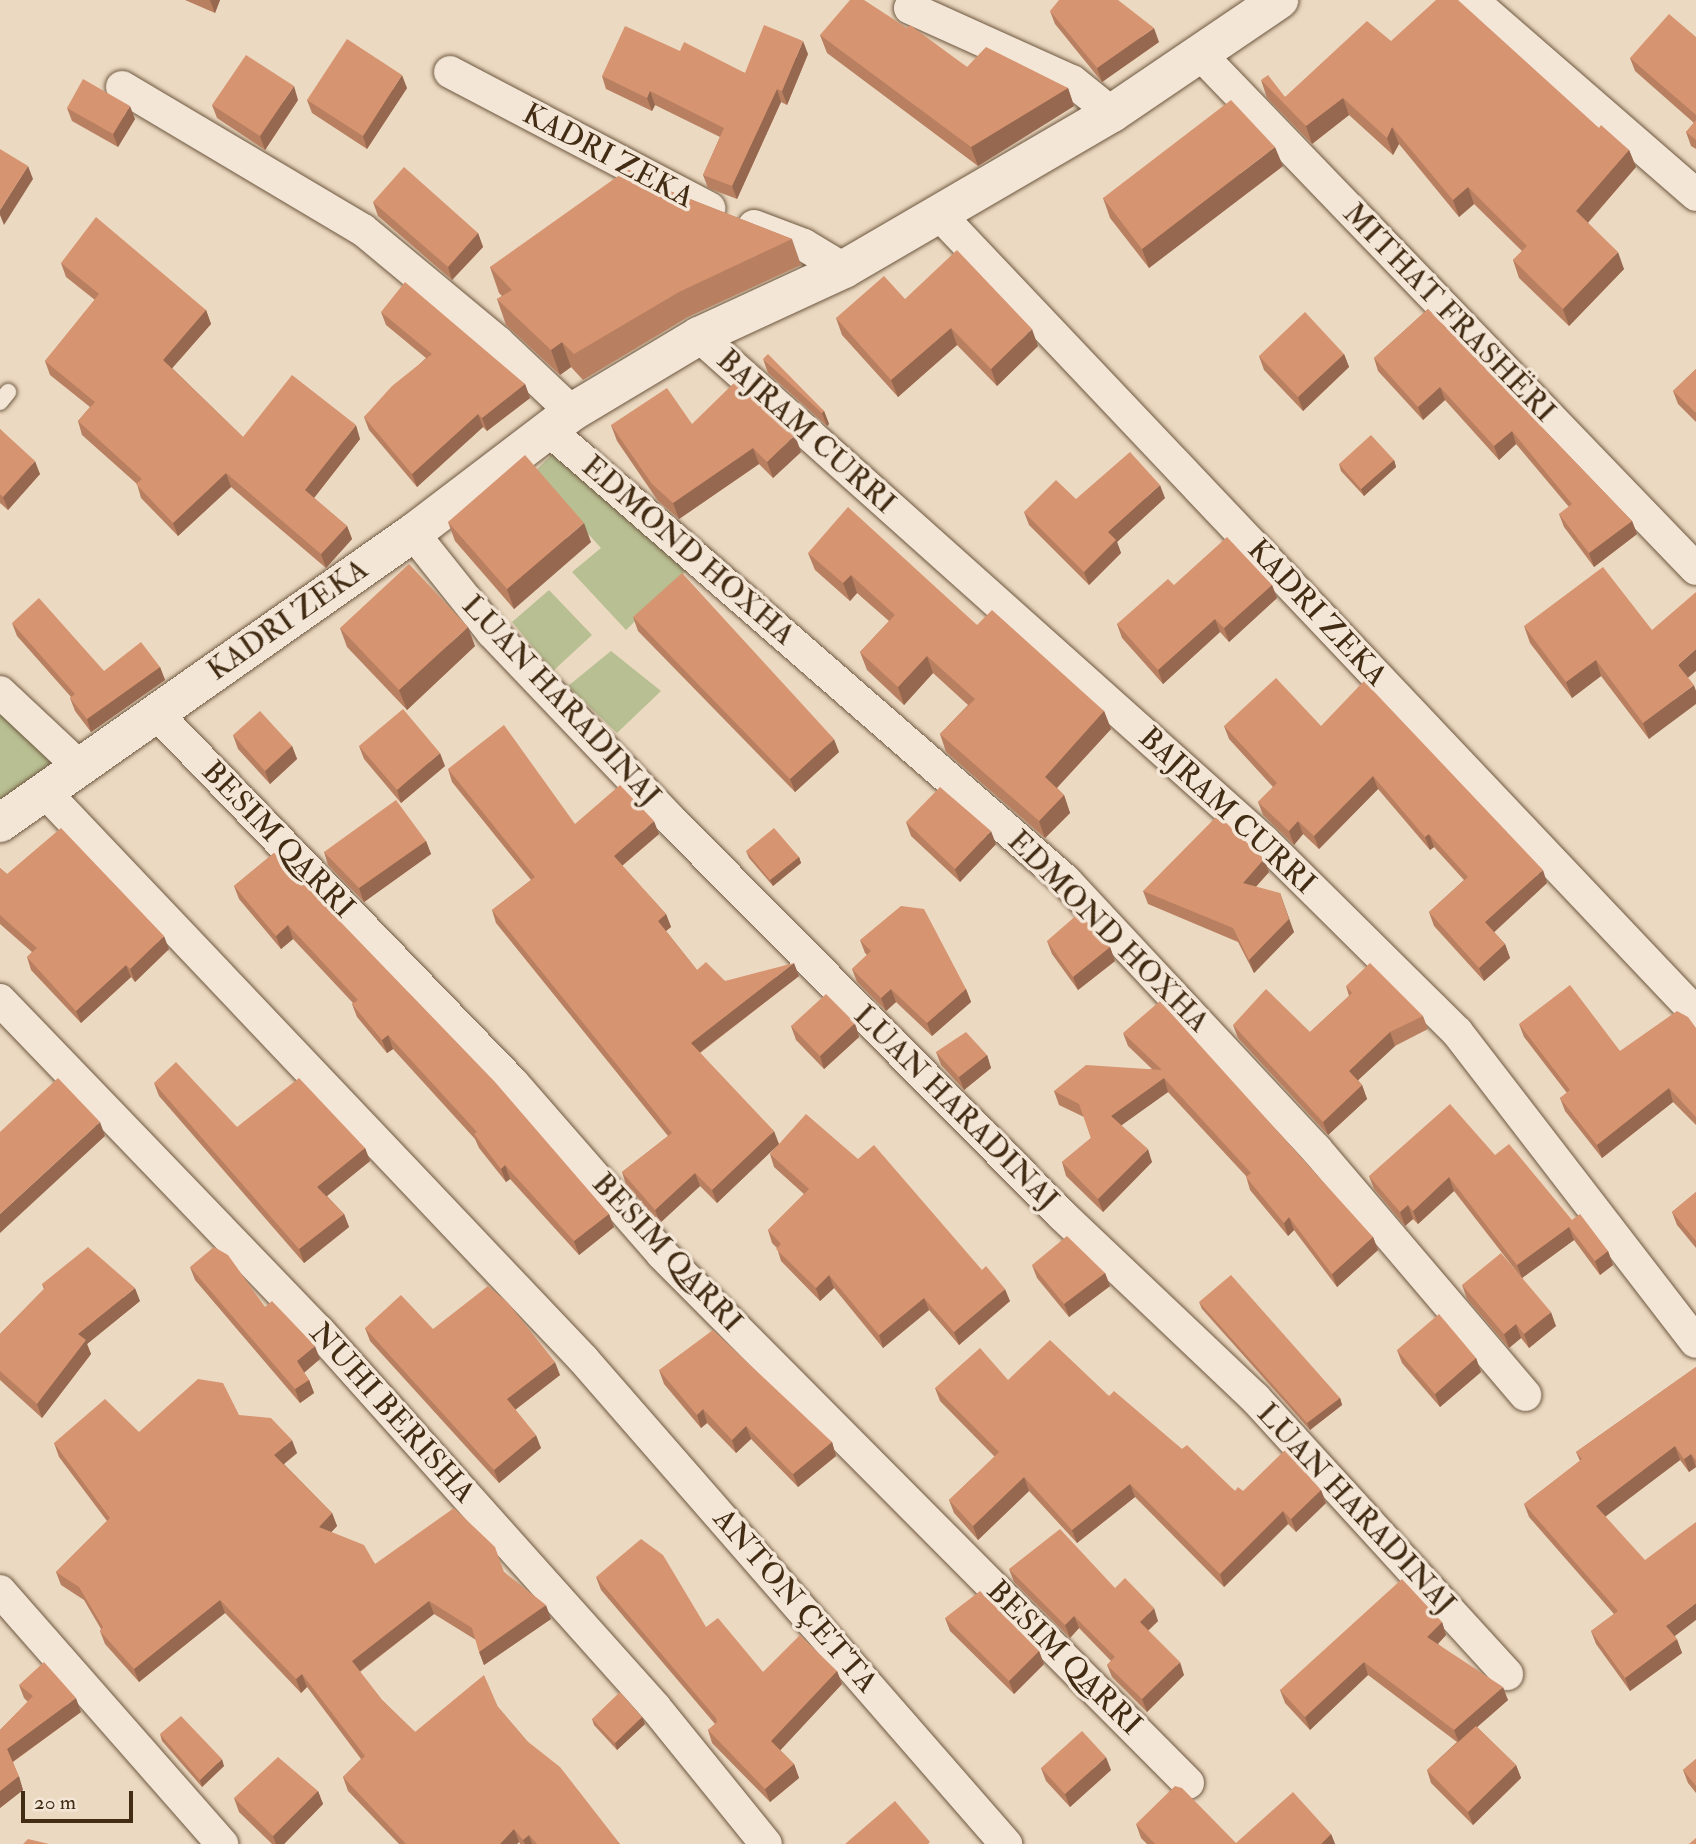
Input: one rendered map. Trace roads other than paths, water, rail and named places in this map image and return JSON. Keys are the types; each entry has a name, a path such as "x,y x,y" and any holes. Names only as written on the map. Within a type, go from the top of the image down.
{"street":[{"name":"KADRI ZEKA","path":"0,823 412,533 561,422 699,336 844,269 1112,113 1202,57 1279,0"},
{"path":"1472,0 1696,195"},
{"path":"910,8 1072,81 1112,113"},
{"name":"MITHAT FRASHËRI","path":"1202,57 1696,569"},
{"name":"KADRI ZEKA","path":"450,72 683,198 804,245 844,269"},
{"path":"122,88 363,230 498,342 561,422"},
{"name":"KADRI ZEKA","path":"939,214 1696,1013"},
{"name":"BAJRAM CURRI","path":"699,336 1264,841 1457,1032 1696,1342"},
{"name":"EDMOND HOXHA","path":"561,422 1066,881 1316,1149 1525,1395"},
{"name":"LUAN HARADINAJ","path":"412,533 492,632 659,807 1053,1206 1255,1398 1507,1674"},
{"path":"0,692 80,767"},
{"name":"BESIM QARRI","path":"156,713 513,1083 662,1254 1188,1783"},
{"name":"ANTON ÇETTA","path":"45,792 274,1028 583,1359 1006,1844"},
{"name":"NUHI BERISHA","path":"0,1000 318,1330 654,1707 766,1844"},
{"path":"0,1591 222,1844"}]}
